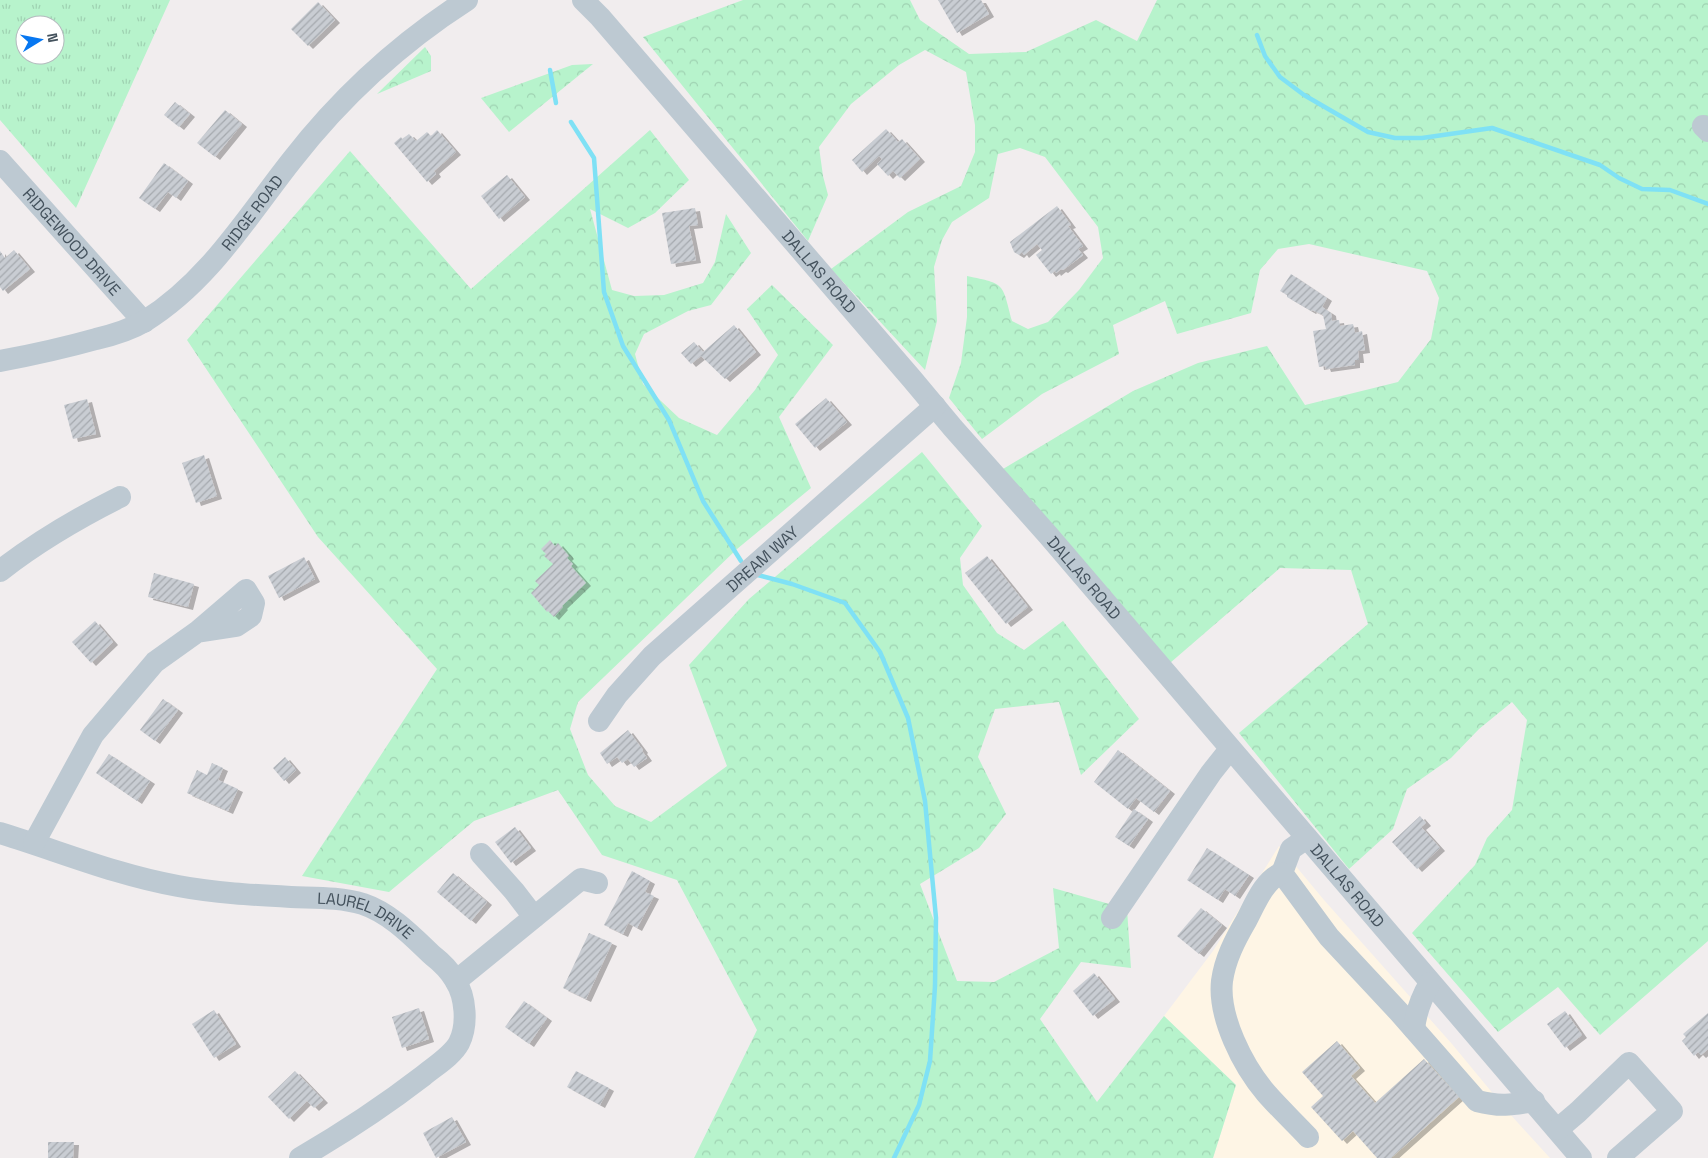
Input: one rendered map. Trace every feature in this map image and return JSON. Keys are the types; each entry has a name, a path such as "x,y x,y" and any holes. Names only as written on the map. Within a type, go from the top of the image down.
{"street":[{"name":"RIDGE ROAD","path":"0,361 78,344 121,332 144,322 166,307 203,273 293,159 350,94 414,37 467,0"},
{"name":"DALLAS ROAD","path":"583,0 600,17 1048,535 1430,983 1582,1158"},
{"name":"RIDGEWOOD DRIVE","path":"0,161 144,322"},
{"name":"DREAM WAY","path":"599,721 617,695 652,656 935,406"},
{"path":"0,571 46,538 120,496"},
{"path":"34,843 93,735 155,662 197,632"},
{"path":"1112,918 1211,773 1230,749"},
{"name":"LAUREL DRIVE","path":"0,833 103,868 178,886 236,894 336,899 362,904 380,912 440,962 456,981 462,998 464,1018 462,1036 453,1051 389,1102 340,1136 300,1158"},
{"path":"1306,838 1291,849 1282,873 1273,877 1261,894 1230,950 1222,981 1222,1005 1231,1032 1247,1066 1265,1092 1308,1137"},
{"path":"481,854 534,917"},
{"path":"1282,873 1329,937 1477,1101 1493,1105 1511,1105 1534,1101"},
{"path":"456,981 581,879 597,883"},
{"path":"1414,1029 1421,997 1430,983"},
{"path":"1558,1129 1629,1063 1672,1111 1618,1158"}],"shaded area":[{"path":"1279,846 1550,1158 1213,1158 1236,1085 1164,1016 1213,951"}],"green space":[{"path":"0,0 170,0 76,208 0,120"},
{"path":"743,0 910,0 920,20 969,54 1026,52 1096,20 1137,41 1157,0 1708,0 1708,941 1600,1035 1558,987 1498,1032 1412,933 1475,865 1487,838 1512,810 1527,720 1512,702 1479,729 1451,758 1407,789 1393,829 1349,869 1239,733 1368,624 1351,570 1280,568 1170,663 1003,469 1133,391 1198,363 1267,346 1305,405 1398,382 1431,339 1439,298 1427,271 1309,244 1278,249 1260,270 1251,313 1177,334 1165,301 1113,325 1119,354 1042,394 982,439 949,398 961,363 967,317 967,276 989,281 1000,287 1004,292 1012,321 1028,329 1048,322 1079,290 1103,258 1098,227 1045,157 1020,148 998,154 989,198 952,222 942,240 934,267 937,321 925,370 831,269 908,212 961,186 975,152 975,125 966,72 925,50 899,65 851,104 819,147 828,195 808,241 643,37"},
{"path":"425,47 431,56 431,71 377,94"},
{"path":"593,64 509,132 481,98 572,65"},
{"path":"650,130 689,180 655,213 628,228 590,209 612,290 634,296 664,295 703,283 715,262 726,214 751,253 711,305 688,311 644,334 635,354 643,384 679,418 717,435 755,390 778,355 747,309 772,285 833,345 779,417 811,488 737,549 578,702 570,729 588,775 615,806 651,822 727,766 689,665 749,599 922,452 982,526 960,558 963,585 997,633 1024,650 1063,621 1139,719 1081,775 1059,702 995,709 978,757 1006,814 979,848 920,884 957,981 994,982 1059,948 1053,888 1127,909 1131,968 1081,962 1040,1019 1097,1102 1164,1016 1236,1085 1213,1158 694,1158 757,1030 677,880 602,855 558,790 474,821 389,892 302,876 437,669 318,537 187,340 350,151 471,289"}],"building":[{"path":"938,0 981,0 989,14 957,33"},
{"path":"318,2 335,20 308,46 291,29"},
{"path":"175,102 190,114 179,127 164,115"},
{"path":"225,110 242,124 215,157 197,143"},
{"path":"886,129 898,142 902,139 920,159 900,178 893,171 888,176 877,164 882,159 879,156 862,172 852,160"},
{"path":"437,130 456,152 434,171 436,174 427,182 394,143 401,137 402,139 409,134 416,141 427,132 431,136"},
{"path":"164,163 188,181 176,198 168,192 155,209 139,198"},
{"path":"507,175 525,197 499,219 481,196"},
{"path":"1057,206 1071,225 1068,226 1083,246 1078,249 1083,255 1063,270 1061,269 1056,273 1055,271 1051,274 1036,255 1042,250 1037,244 1024,255 1022,252 1019,255 1014,252 1010,242"},
{"path":"695,208 698,225 689,226 696,260 671,264 662,213"},
{"path":"14,250 30,269 3,291 0,287 0,251 5,258"},
{"path":"1291,274 1327,298 1322,307 1331,313 1332,321 1339,320 1340,326 1353,324 1355,333 1362,331 1365,350 1358,351 1359,360 1355,360 1355,365 1326,369 1325,366 1319,367 1313,331 1326,329 1323,315 1311,311 1280,291"},
{"path":"734,325 756,352 725,379 701,356 691,364 681,353 694,342 703,352"},
{"path":"826,398 847,422 815,448 795,424"},
{"path":"87,399 96,434 73,439 64,405"},
{"path":"204,455 217,496 196,503 182,463"},
{"path":"550,540 555,546 558,543 569,556 567,558 573,564 571,566 586,583 562,606 554,617 547,612 531,593 539,585 535,581 553,564 544,556 546,554 541,549"},
{"path":"987,556 1028,607 1006,624 965,573"},
{"path":"304,557 315,579 279,598 268,576"},
{"path":"154,573 194,584 188,607 148,597"},
{"path":"95,621 113,642 91,663 72,642"},
{"path":"163,699 178,710 155,741 140,730"},
{"path":"628,730 647,758 634,767 628,759 622,763 617,757 607,764 600,753"},
{"path":"1118,750 1170,791 1154,812 1136,798 1128,809 1094,782"},
{"path":"109,754 150,781 137,801 96,773"},
{"path":"285,757 296,770 284,781 273,768"},
{"path":"212,763 223,768 218,780 238,789 228,811 187,793 197,770 207,775"},
{"path":"1134,809 1148,819 1129,846 1115,837"},
{"path":"1420,816 1426,823 1421,827 1440,848 1417,869 1392,842"},
{"path":"515,827 531,848 511,863 495,842"},
{"path":"1207,848 1249,875 1235,896 1225,889 1218,900 1187,880"},
{"path":"632,871 650,881 645,892 654,896 637,928 628,923 623,934 604,925"},
{"path":"453,873 487,902 471,921 437,892"},
{"path":"1201,908 1222,925 1199,954 1177,936"},
{"path":"589,933 612,943 586,999 563,988"},
{"path":"1094,973 1115,999 1093,1016 1073,991"},
{"path":"524,1001 547,1018 529,1044 505,1027"},
{"path":"419,1008 429,1039 402,1048 392,1017"},
{"path":"214,1010 236,1044 214,1058 192,1024"},
{"path":"1565,1011 1582,1035 1565,1048 1547,1024"},
{"path":"1708,1013 1708,1049 1701,1055 1698,1052 1694,1056 1682,1041 1686,1037 1683,1034"},
{"path":"1337,1041 1360,1068 1351,1076 1375,1103 1424,1059 1459,1097 1391,1158 1377,1158 1353,1131 1342,1141 1311,1107 1323,1096 1302,1072"},
{"path":"295,1071 323,1100 314,1108 307,1101 289,1119 268,1097"},
{"path":"576,1071 609,1088 600,1105 567,1087"},
{"path":"452,1117 466,1142 436,1158 423,1133"},
{"path":"48,1142 74,1142 73,1158 48,1158"}],"waterway":[{"path":"1257,35 1265,56 1280,77 1304,95 1368,132 1395,138 1422,138 1492,128 1600,165 1619,178 1642,189 1670,190 1708,204"},
{"path":"550,70 556,103"},
{"path":"571,122 594,158 604,292 623,346 669,420 703,501 741,561"},
{"path":"754,574 792,584 845,603 880,652 908,718 925,801 936,918 935,986 930,1061 919,1105 894,1158"}]}
